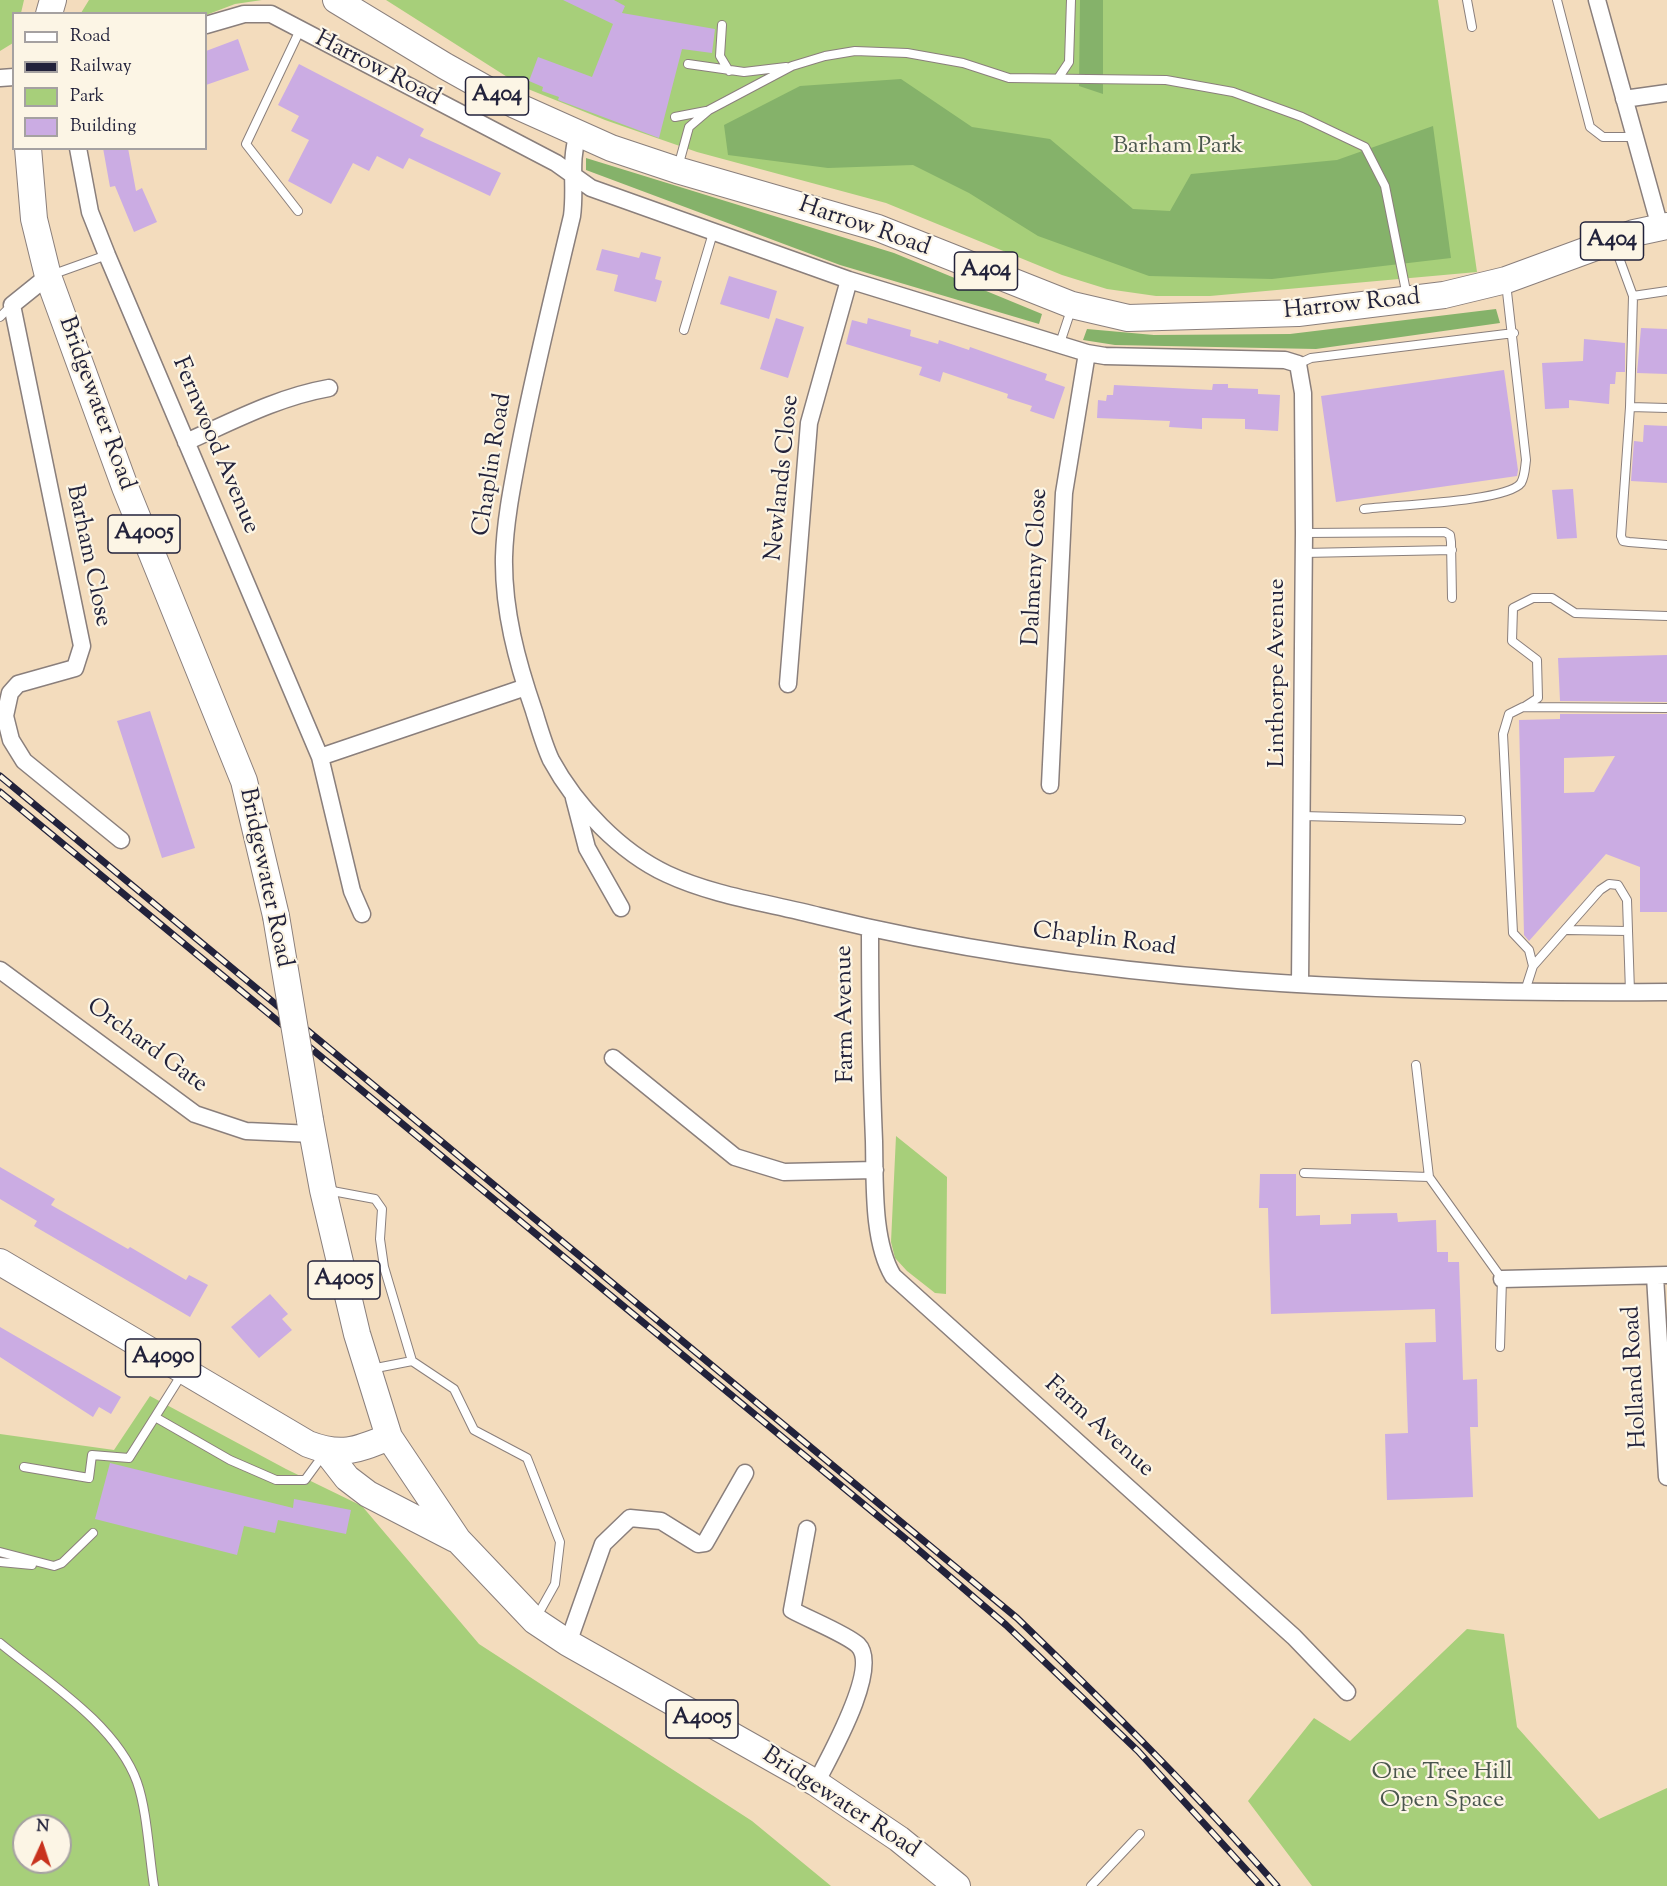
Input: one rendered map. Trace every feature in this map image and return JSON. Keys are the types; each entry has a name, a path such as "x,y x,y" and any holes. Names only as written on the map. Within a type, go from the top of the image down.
{"main road":[{"name":"Harrow Road","path":"336,0 515,105 578,134 677,170 878,228 1072,306 1128,318 1298,313 1444,295 1506,280 1613,241 1663,226"},
{"name":"Bridgewater Road","path":"28,150 34,219 48,276 125,487 244,781 276,916 323,1190 368,1370 389,1437 458,1540 535,1621 568,1643 816,1783 899,1839 957,1886"},
{"name":"A4090","path":"0,1262 308,1444 326,1451 353,1452 389,1437"},
{"name":"Bridgewater Road","path":"326,1451 347,1478 368,1494 458,1540"}],"street":[{"path":"1597,0 1635,137 1663,226"},
{"name":"Harrow Road","path":"207,25 243,14 271,14 556,163 591,188 849,280 1088,353 1105,356 1285,360 1298,364"},
{"path":"1624,99 1667,93"},
{"name":"Chaplin Road","path":"578,134 573,149 572,216 533,380 512,489 504,558 510,630 526,687 550,757 574,797 619,843 664,873 692,884 870,928 1097,967 1391,990 1667,992"},
{"name":"Fernwood Avenue","path":"78,150 90,212 107,255 320,757 352,891 362,914"},
{"name":"Barham Close","path":"48,276 6,311 82,646 75,668 18,684 10,693 4,716 11,740 24,761 121,840"},
{"name":"Newlands Close","path":"788,684 809,423 849,280"},
{"name":"Dalmeny Close","path":"1050,785 1064,493 1088,353"},
{"name":"Linthorpe Avenue","path":"1298,364 1303,393 1304,533 1300,984"},
{"path":"186,442 269,404 302,392 329,388"},
{"path":"320,757 526,687"},
{"name":"Chaplin Road","path":"574,797 587,848 621,908"},
{"name":"Farm Avenue","path":"870,928 870,1047 875,1170 883,1259 893,1276 1294,1637 1347,1692"},
{"name":"Orchard Gate","path":"0,969 195,1114 246,1131 312,1127"},
{"path":"613,1058 735,1157 784,1172 875,1170"},
{"path":"1502,1279 1661,1275"},
{"name":"Holland Road","path":"1661,1275 1667,1477"},
{"path":"568,1643 603,1544 630,1518 661,1521 698,1544 705,1543 745,1473"},
{"path":"807,1529 792,1610 858,1646 865,1656 864,1671 849,1719 816,1783"}],"lane":[{"path":"1059,77 1069,62 1071,0"},
{"path":"1467,0 1473,27"},
{"path":"1557,0 1590,128 1603,137 1635,137"},
{"path":"722,25 720,56 729,71"},
{"path":"298,211 246,144 300,30"},
{"path":"688,64 744,72 792,66 825,56 855,51 907,53 963,63 1009,78 1166,80 1233,92 1302,117 1365,147 1385,186 1408,300"},
{"path":"677,170 689,127 709,110 792,66"},
{"path":"675,117 709,110"},
{"path":"684,330 713,233"},
{"path":"1613,241 1633,296 1623,541 1667,545"},
{"path":"48,276 107,255"},
{"path":"1364,509 1487,497 1509,492 1521,483 1526,460 1514,333 1506,280"},
{"path":"1633,296 1667,291"},
{"path":"1060,344 1072,306"},
{"path":"1298,364 1311,358 1514,333"},
{"path":"1630,407 1667,408"},
{"path":"1304,533 1445,532 1450,535 1452,550 1452,598"},
{"path":"1304,553 1452,550"},
{"path":"1533,966 1529,950 1513,933 1503,734 1509,714 1538,698 1537,660 1512,641 1513,608 1533,598 1552,598 1575,613 1667,616"},
{"path":"1523,707 1667,708"},
{"path":"1302,816 1461,820"},
{"path":"1525,991 1533,966 1600,890 1609,884 1618,885 1628,900 1630,993"},
{"path":"1567,930 1628,931"},
{"path":"1416,1065 1429,1177 1502,1279 1500,1347"},
{"path":"1304,1173 1429,1177"},
{"path":"323,1190 375,1198 382,1209 380,1239 384,1267 412,1361 454,1389 474,1430 527,1458 560,1542 555,1584 535,1621"},
{"path":"368,1370 412,1361"},
{"path":"24,1467 89,1478 92,1455 129,1458 184,1371"},
{"path":"155,1417 230,1460 276,1480 305,1480 326,1451"},
{"path":"0,1562 54,1566 62,1563 93,1533"},
{"path":"0,1552 54,1566"},
{"path":"0,1643 106,1729 128,1759 138,1784 154,1886"},
{"path":"1091,1886 1140,1834"}],"green space":[{"path":"0,0 24,0 21,12 12,12 12,44 0,51"},
{"path":"89,0 262,0 235,4 207,15 207,12 82,12"},
{"name":"Barham Park","path":"386,0 1438,0 1477,272 1210,296 1156,296 1107,289 1062,275 886,203 697,152 605,120 523,87"},
{"path":"1080,0 1103,0 1103,94 1079,86"},
{"path":"901,79 972,127 1050,139 1133,209 1170,211 1191,174 1337,160 1433,126 1451,258 1272,279 1149,276 1038,236 969,193 913,165 828,168 728,155 724,125 800,86"},
{"path":"586,158 894,253 1042,314 1039,324 840,265 586,170"},
{"path":"1496,309 1500,323 1316,349 1115,345 1083,340 1087,329 1154,335 1290,334"},
{"path":"896,1136 947,1177 946,1294 935,1293 907,1271 895,1258 891,1242"},
{"path":"150,1396 286,1469 362,1506 479,1644 752,1821 831,1886 0,1886 0,1434 114,1450"},
{"name":"One Tree Hill Open Space","path":"1467,1629 1504,1634 1517,1727 1599,1819 1667,1788 1667,1886 1312,1886 1248,1801 1314,1718 1350,1741"}],"building":[{"path":"563,0 614,0 625,6 622,13 715,29 712,53 682,49 659,138 558,100 559,97 542,91 543,87 529,81 538,57 592,77 613,24"},
{"path":"238,39 249,70 207,85 207,51"},
{"path":"299,64 424,129 420,136 501,173 490,196 409,158 403,169 377,156 369,171 353,163 331,204 288,181 309,140 291,131 299,116 278,105"},
{"path":"103,150 128,150 136,191 142,188 157,222 134,232 115,186 110,187"},
{"path":"602,249 639,258 641,252 661,257 655,279 662,281 656,302 614,291 618,275 596,270"},
{"path":"729,276 777,291 769,319 720,304"},
{"path":"776,318 804,327 788,378 760,369"},
{"path":"868,318 911,330 910,336 938,344 939,340 969,350 970,347 1047,374 1045,380 1065,387 1054,419 1030,411 1032,406 1007,398 1008,394 943,372 940,382 919,375 922,367 846,344 852,320 867,324"},
{"path":"1641,328 1667,329 1667,374 1637,373"},
{"path":"1584,339 1625,343 1625,372 1616,372 1615,384 1610,384 1609,404 1569,400 1569,408 1545,409 1542,363 1583,361"},
{"path":"1504,370 1517,476 1336,502 1321,396"},
{"path":"1213,384 1228,384 1228,388 1258,389 1258,394 1280,395 1278,431 1245,429 1245,419 1202,418 1202,429 1169,427 1170,421 1097,418 1098,400 1106,401 1107,395 1113,395 1114,385 1212,390"},
{"path":"1644,425 1667,426 1667,483 1631,481 1634,441 1643,442"},
{"path":"1573,489 1577,538 1557,539 1552,490"},
{"path":"1667,655 1667,702 1560,701 1558,658"},
{"path":"150,711 195,848 162,858 117,721"},
{"path":"1560,714 1667,714 1667,912 1640,912 1640,867 1606,854 1529,941 1524,935 1519,720 1560,719","holes":["1615,756 1594,792 1564,793 1564,758"]},
{"path":"0,1167 55,1199 51,1205 128,1249 130,1247 186,1280 189,1275 208,1285 190,1317 34,1226 37,1221 0,1199"},
{"path":"1260,1174 1296,1174 1296,1216 1320,1215 1320,1225 1351,1224 1351,1214 1397,1213 1398,1222 1436,1220 1437,1252 1448,1252 1448,1262 1459,1262 1463,1380 1477,1379 1478,1427 1470,1427 1473,1497 1387,1500 1385,1434 1408,1433 1405,1343 1436,1342 1435,1309 1271,1314 1268,1208 1259,1208"},
{"path":"270,1294 288,1314 282,1319 292,1330 259,1358 231,1327"},
{"path":"0,1327 121,1397 111,1414 99,1407 93,1417 0,1357"},
{"path":"110,1463 293,1508 294,1499 351,1510 346,1534 278,1520 275,1533 244,1526 237,1555 95,1519"}],"railway":[{"path":"0,776 1017,1618 1150,1749 1277,1886"},
{"path":"0,792 907,1540 1006,1625 1138,1751 1261,1886"}]}
